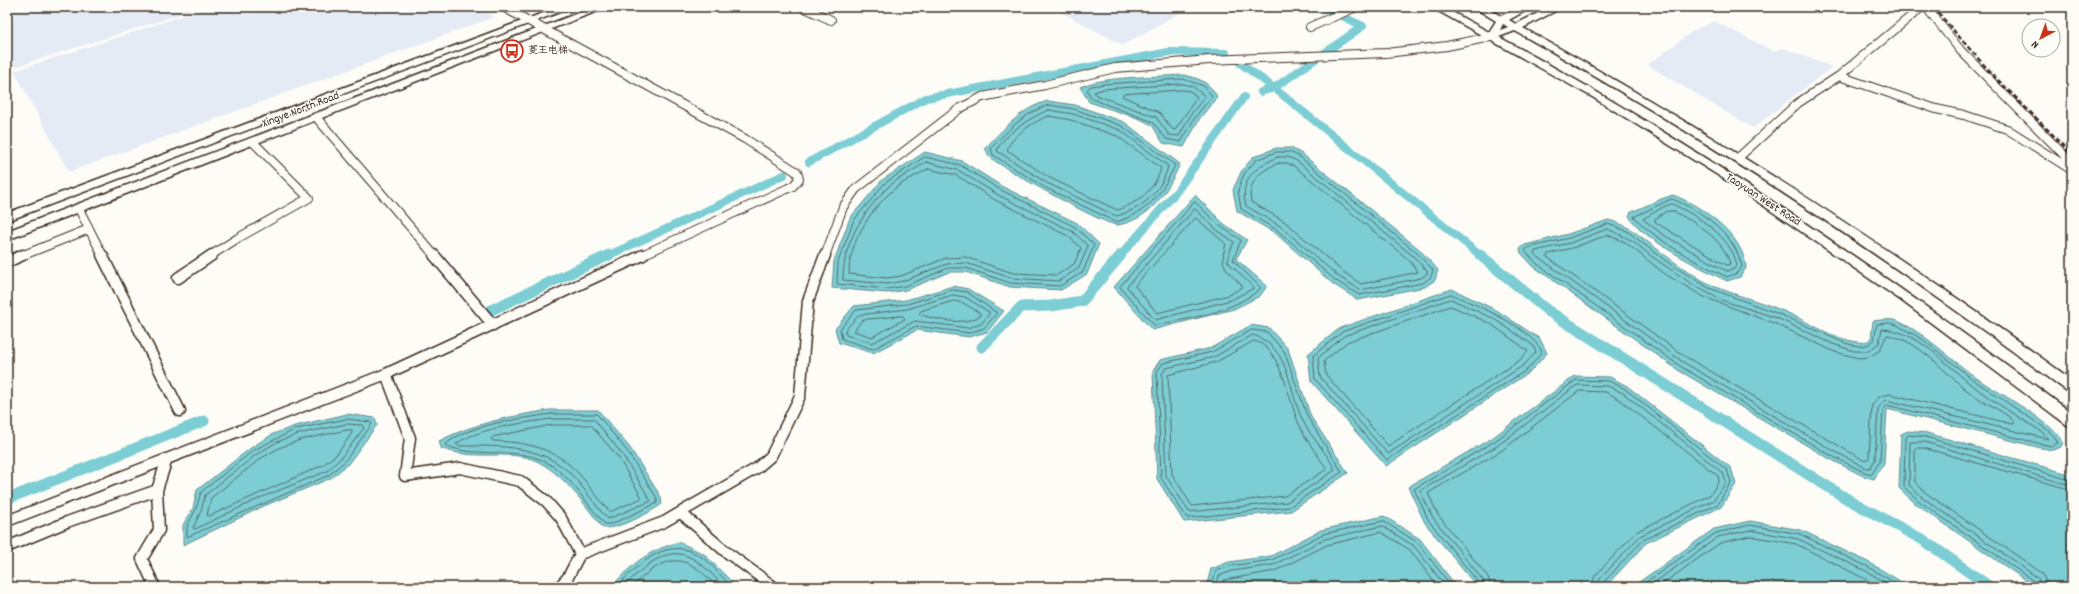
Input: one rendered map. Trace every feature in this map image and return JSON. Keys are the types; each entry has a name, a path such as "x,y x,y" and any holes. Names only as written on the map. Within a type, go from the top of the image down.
{"main road":[{"name":"Xingye North Road","path":"7,217 568,7"},
{"name":"Xingye North Road","path":"7,236 603,7"},
{"name":"Taoyuan West Road","path":"1436,7 1618,108 1706,162 1850,257 1919,306 2072,421"},
{"name":"Taoyuan West Road","path":"1478,7 1517,27 1640,98 1738,158 1872,245 2007,339 2072,387"},
{"path":"1490,37 1502,19 1527,7"},
{"path":"1490,37 1517,27 1558,7"}],"street":[{"path":"7,521 386,374 793,186 799,179 797,172 745,139 503,7"},
{"path":"803,7 831,20"},
{"path":"1738,158 1798,103 1839,76 1922,7"},
{"path":"1926,7 1961,51 2072,163"},
{"path":"1310,27 1354,8"},
{"path":"559,587 568,577 580,554 664,522 682,513 757,468 772,456 800,396 808,301 843,207 861,184 959,108 982,97 1045,85 1115,68 1209,60 1386,53 1448,46 1490,37"},
{"path":"1839,76 1936,109 2007,129 2046,152 2072,170"},
{"path":"316,117 493,325"},
{"path":"178,278 238,238 309,198 253,142"},
{"path":"79,209 180,411"},
{"path":"7,262 89,230"},
{"path":"386,374 410,438 405,476 460,468 520,481 546,501 561,518 580,554"},
{"path":"155,587 142,559 159,530 157,490 167,459"},
{"path":"7,547 67,522 157,490"},
{"path":"682,513 725,551 774,587"}],"shaded area":[{"path":"7,7 203,7 12,68 7,58"},
{"path":"210,7 477,7 494,17 69,172 14,71"},
{"path":"1051,7 1190,7 1123,45"},
{"path":"1714,21 1773,51 1783,48 1832,67 1753,128 1647,65 1693,31"}],"water":[{"path":"1183,75 1193,77 1207,84 1217,97 1200,118 1184,147 1163,143 1152,125 1140,119 1089,102 1080,87 1090,83 1116,79"},
{"path":"1048,101 1075,105 1124,122 1180,164 1163,194 1149,210 1130,222 1118,225 1110,223 1076,208 1000,164 988,155 985,148 1006,127 1029,109"},
{"path":"1276,148 1291,148 1302,154 1419,249 1438,270 1435,280 1425,287 1358,300 1333,284 1275,233 1237,211 1233,190 1241,172 1253,157"},
{"path":"925,152 962,161 1003,187 1077,223 1099,244 1087,274 1061,290 1010,287 966,272 949,272 906,290 887,293 832,288 834,261 850,218 882,180"},
{"path":"1195,195 1223,223 1247,240 1236,259 1267,286 1260,296 1234,309 1152,330 1114,287"},
{"path":"1673,195 1696,206 1708,214 1730,233 1738,244 1746,268 1740,277 1727,281 1688,261 1659,244 1636,225 1629,216 1631,212"},
{"path":"1608,220 1628,228 1702,280 1731,293 1781,310 1837,337 1857,342 1864,342 1871,339 1873,321 1890,320 1900,322 1921,334 1978,379 2036,416 2056,433 2063,442 2061,447 2053,450 2041,448 1887,409 1884,463 1874,479 1863,476 1828,458 1678,370 1533,266 1521,253 1520,248 1525,245 1568,234"},
{"path":"953,286 968,289 1004,311 987,332 969,337 917,330 873,353 839,343 835,329 854,306 906,300"},
{"path":"1452,289 1498,311 1540,339 1547,353 1531,371 1386,466 1311,381 1308,354 1340,328"},
{"path":"1251,325 1269,328 1288,349 1311,417 1348,473 1291,511 1184,522 1157,479 1153,371 1160,360 1211,348"},
{"path":"1575,376 1610,377 1627,386 1731,468 1736,484 1721,507 1646,543 1605,587 1477,587 1425,523 1408,487 1492,438"},
{"path":"550,410 598,410 630,448 661,497 662,504 625,523 610,528 603,528 567,484 544,465 532,459 509,455 470,455 441,448 439,441 466,429 507,418"},
{"path":"347,414 375,418 377,425 348,464 331,478 264,506 183,545 183,525 193,508 197,490 252,447 273,434 295,426"},
{"path":"1908,431 1927,433 2072,475 2072,587 2035,587 1916,504 1899,488 1901,434"},
{"path":"1384,516 1420,539 1457,587 1206,587 1211,569 1229,562 1271,556 1321,530"},
{"path":"1750,521 1801,530 1870,563 1910,587 1632,587 1714,529"},
{"path":"679,542 704,554 737,587 611,587 641,559 657,550"}],"waterway":[{"path":"1274,88 1363,26 1323,7"},
{"path":"809,162 926,98 1169,52 1226,53"},
{"path":"1240,63 1274,88"},
{"path":"1261,92 1274,88"},
{"path":"1274,88 1481,256"},
{"path":"1120,256 1177,191 1244,97"},
{"path":"607,256 784,175"},
{"path":"491,310 609,255"},
{"path":"982,347 1021,307 1051,306 1082,301 1121,255"},
{"path":"1480,255 1548,311 1849,500 1925,541 1990,587"},
{"path":"7,499 204,421"}],"railway":[{"path":"1933,7 1990,72 2072,154"}],"place":[{"name":"菱王电梯","path":"512,51"}]}
